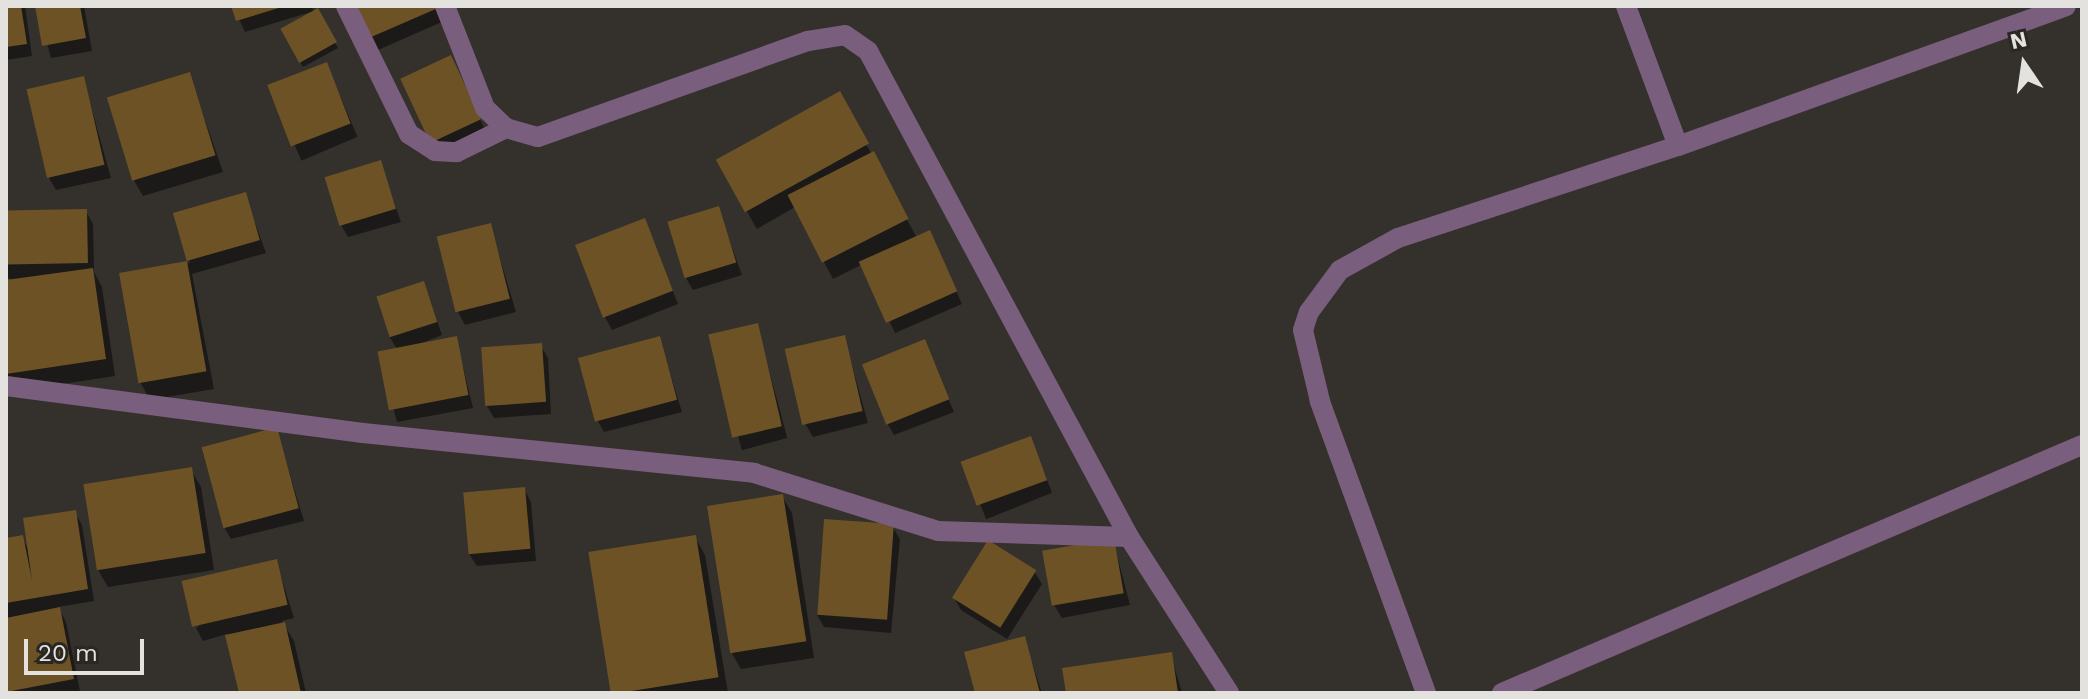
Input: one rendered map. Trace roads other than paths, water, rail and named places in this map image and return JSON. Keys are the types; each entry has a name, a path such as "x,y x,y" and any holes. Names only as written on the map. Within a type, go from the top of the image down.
{"street":[{"path":"346,6 409,134 435,151 457,152 506,128"},
{"path":"445,6 485,108 506,128 538,137 808,41 845,35 868,51 1129,537 1229,693"},
{"path":"1626,6 1678,146"},
{"path":"1426,693 1320,401 1303,330 1309,312 1340,270 1398,238 1678,146 2066,6"},
{"path":"6,386 363,433 754,473 938,531 1129,537"},
{"path":"1502,693 2082,445"}]}
